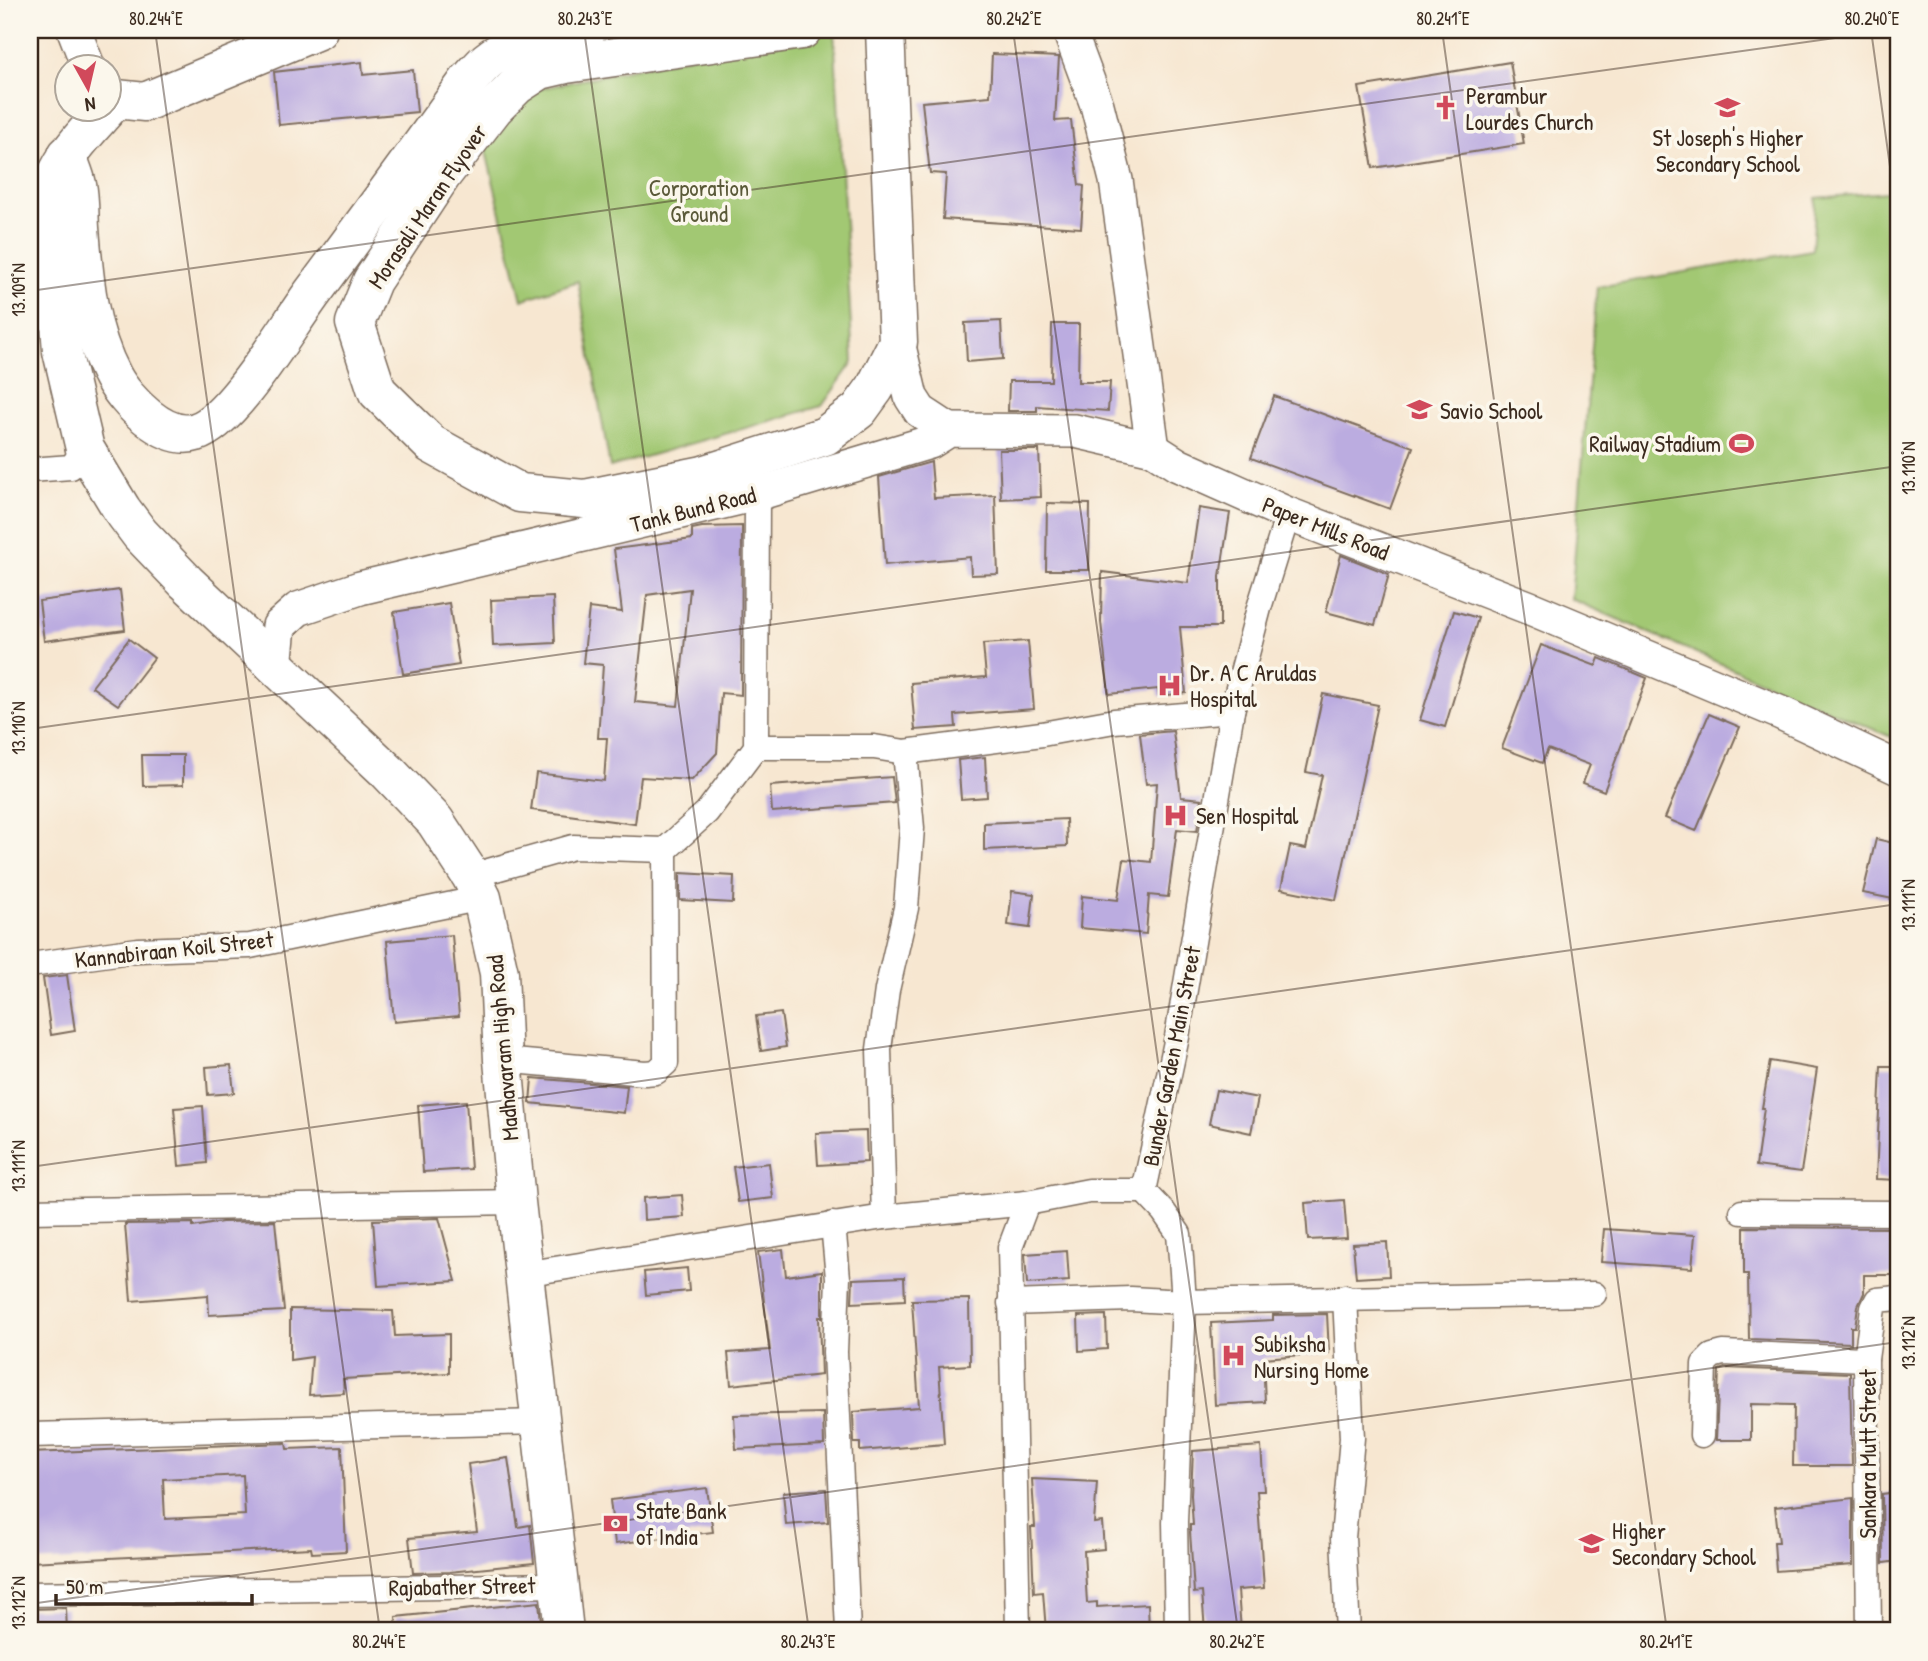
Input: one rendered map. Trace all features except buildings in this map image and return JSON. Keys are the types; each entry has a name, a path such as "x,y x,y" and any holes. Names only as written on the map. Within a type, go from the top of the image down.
{"main road":[{"path":"74,30 83,52"},
{"path":"122,93 135,80 250,30"},
{"path":"122,105 145,102 318,30"},
{"name":"Morasali Maran Flyover","path":"67,155 77,186 84,286 96,337 113,378 135,405 158,424 175,433 195,433 214,423 264,363 313,291 338,261 468,81 489,60 513,46 558,34 587,30"},
{"name":"Morasali Maran Flyover","path":"802,30 566,64 540,70 517,85 494,108 442,175 372,281 355,323 377,391 432,444 520,493 584,499 703,475 825,436 859,410 875,388 898,342"},
{"path":"1069,30 1097,105 1116,180 1153,449"},
{"path":"883,32 898,342 911,397 920,411 949,430"},
{"path":"85,449 62,351 50,193 53,180 67,155 95,122"},
{"name":"Tank Bund Road","path":"275,667 279,626 298,609 360,588 757,494 930,442 949,430 1075,431 1153,449"},
{"name":"Madhavaram High Road","path":"85,449 140,534 186,582 388,772 435,821 476,887 499,973 503,1060 523,1274 564,1631"},
{"name":"Paper Mills Road","path":"1153,449 1178,465 1288,514 1530,608 1731,692 1898,768"}],"street":[{"path":"30,470 71,467 85,449"},
{"path":"503,1060 645,1073 656,1072 667,1063 664,850 707,813 756,747 757,494"},
{"name":"Bunder Garden Main Street","path":"523,1274 884,1217 1027,1203 1090,1191 1144,1191 1177,1037 1232,711 1259,608 1288,514"},
{"path":"756,747 873,747 905,752 1042,734 1114,721 1232,711"},
{"path":"884,1217 879,1049 887,990 906,908 912,828 905,752"},
{"name":"Kannabiraan Koil Street","path":"30,965 138,950 250,946 476,887 573,847 664,850"},
{"path":"1144,1191 1163,1210 1179,1234 1184,1302 1175,1522 1177,1631"},
{"path":"30,1211 516,1202"},
{"path":"1018,1631 1010,1248 1027,1203"},
{"path":"1742,1212 1898,1213"},
{"path":"833,1224 838,1278 835,1352 848,1631"},
{"path":"1010,1303 1131,1299 1184,1302 1594,1294"},
{"path":"1345,1297 1352,1438 1343,1538 1348,1631"},
{"name":"Sankara Mutt Street","path":"1869,1631 1866,1359 1872,1308 1877,1300 1898,1298"},
{"path":"1702,1435 1704,1364 1712,1356 1723,1353 1866,1359"},
{"path":"30,1435 542,1422"},
{"name":"Rajabather Street","path":"30,1594 559,1585"}],"green space":[{"name":"Corporation Ground","path":"815,30 834,30 853,362 822,406 610,467 578,281 522,300 482,135 539,89"},
{"name":"Railway Stadium","path":"1898,191 1898,740 1571,599 1597,287 1812,250 1816,198"}],"place":[{"name":"St Joseph's Higher Secondary School","path":"1728,107"},
{"name":"Perambur Lourdes Church","path":"1446,108"},
{"name":"Savio School","path":"1420,410"},
{"name":"Railway Stadium","path":"1741,443"},
{"name":"Dr. A C Aruldas Hospital","path":"1170,685"},
{"name":"Sen Hospital","path":"1176,815"},
{"name":"Subiksha Nursing Home","path":"1234,1356"},
{"name":"State Bank of India","path":"616,1523"},
{"name":"Higher Secondary School","path":"1592,1543"}]}
